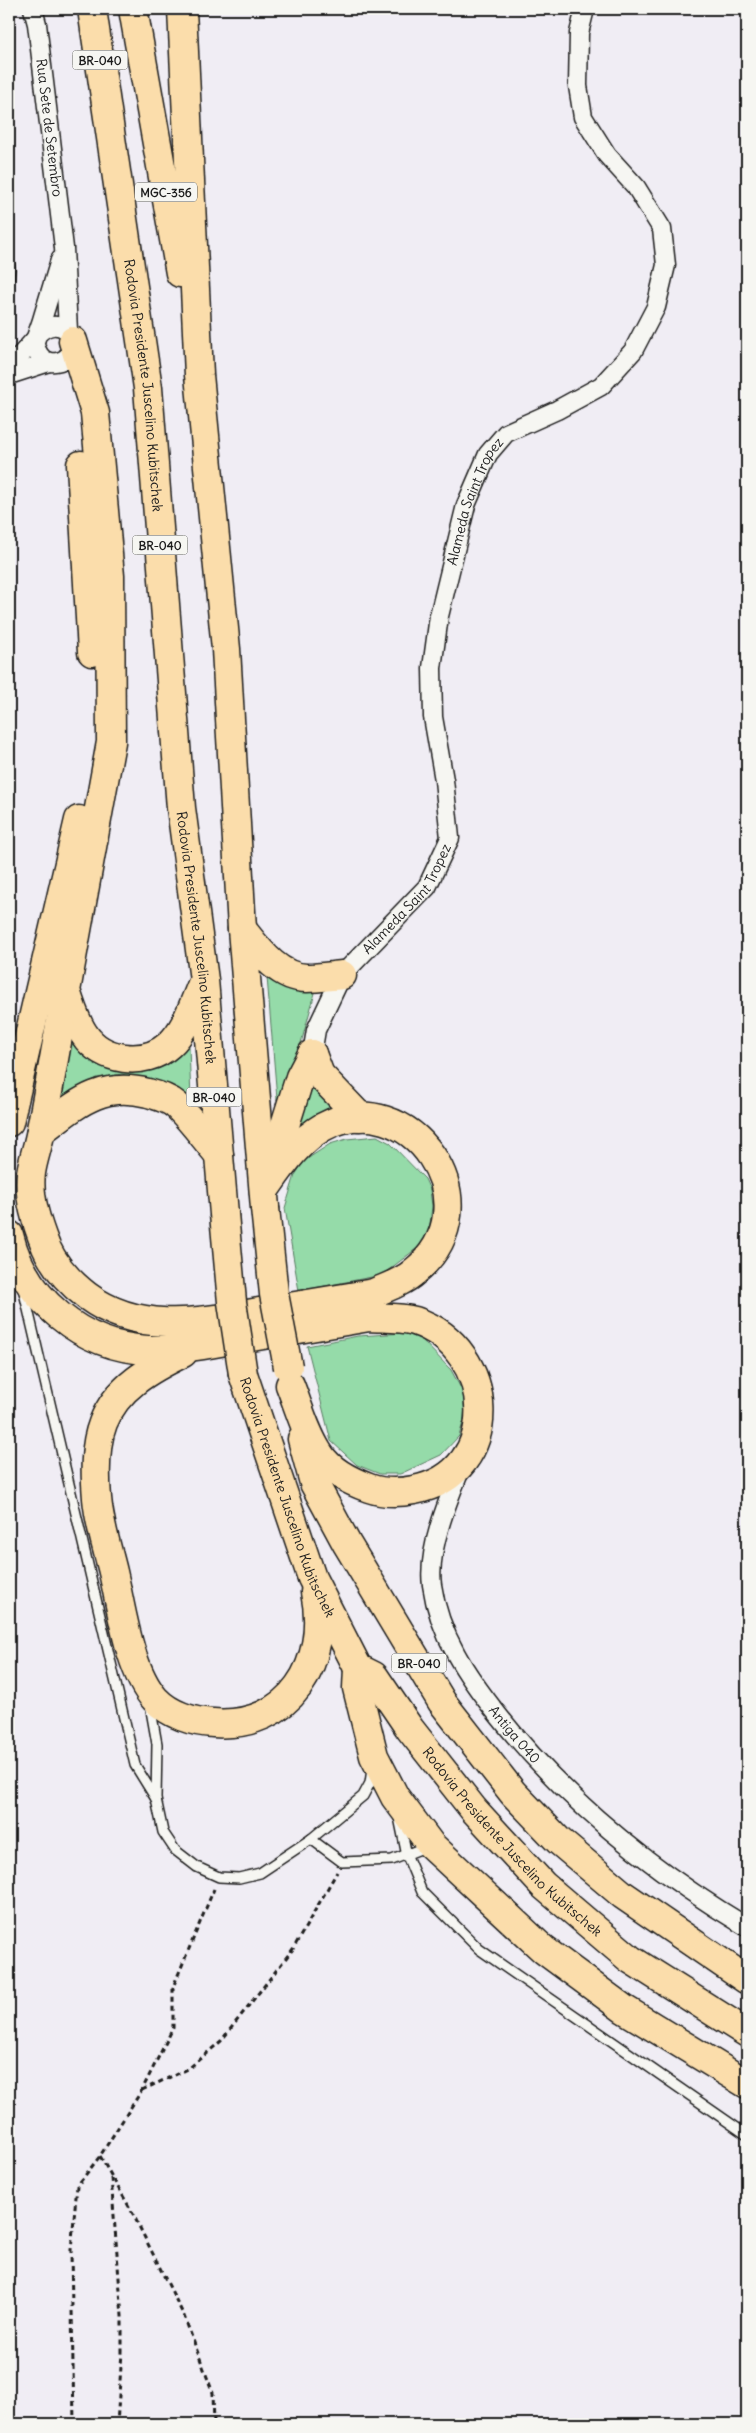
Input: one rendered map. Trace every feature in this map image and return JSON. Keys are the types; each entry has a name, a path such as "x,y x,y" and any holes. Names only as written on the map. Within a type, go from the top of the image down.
{"highway":[{"name":"Rodovia Presidente Juscelino Kubitschek","path":"92,9 148,388 181,808 204,980 232,1302 243,1374 312,1578 358,1668 374,1676 410,1729 474,1810 542,1885 630,1959 747,2033"},
{"name":"MGC-356","path":"133,9 199,376"},
{"name":"BR-040","path":"182,9 199,376"},
{"path":"63,349 95,412 110,576 111,742 41,1131 31,1173 35,1214 51,1257 63,1275 93,1300 124,1316 158,1323 190,1323 374,1292 413,1273 427,1259 444,1231 448,1218 448,1193 441,1172 430,1153 414,1136 400,1126 380,1119 360,1117 325,1126 307,1138 293,1152 265,1199"},
{"path":"9,1122 96,740 90,585 78,418 63,349"},
{"name":"Rodovia Presidente Juscelino Kubitschek","path":"199,376 226,649 242,929 274,1294 303,1444 314,1483 442,1702 513,1793 560,1841 623,1895 747,1980"},
{"path":"242,929 262,954 277,967 293,976 306,978 342,975"},
{"path":"66,991 84,1034 97,1048 112,1056 142,1058 160,1052 176,1038 204,980"},
{"path":"265,1199 300,1077 312,1054"},
{"path":"312,1054 320,1075 360,1117"},
{"path":"41,1131 84,1098 109,1090 126,1090 160,1096 175,1104 219,1155"},
{"path":"12,1244 28,1279 46,1303 68,1323 87,1335 108,1344 146,1350 199,1346 369,1317 398,1318 427,1326 453,1345 471,1367 479,1396 478,1432 464,1461 445,1478 422,1489 408,1491 376,1490 339,1474 320,1456 289,1376"},
{"path":"199,1346 153,1368 128,1387 110,1410 103,1423 98,1443 96,1479 100,1517 134,1656 146,1687 156,1700 167,1709 191,1720 235,1724 248,1722 272,1712 292,1696 310,1666 317,1630 316,1596 312,1578"},
{"path":"358,1668 357,1688 374,1756 419,1850 544,1950 624,2009 747,2084"}],"street":[{"name":"Rua Sete de Setembro","path":"33,9 37,24 64,248 63,349"},
{"name":"Alameda Saint Tropez","path":"312,1054 316,1030 342,975 427,887 450,838 444,780 433,717 432,668 439,616 466,505 488,454 506,433 557,410 601,386 633,351 656,307 666,265 662,230 636,187 607,155 583,117 578,86 579,33 584,9"},
{"name":"Rua Sete de Setembro","path":"37,336 64,248"},
{"path":"9,368 44,328 52,325 61,326 63,349"},
{"path":"37,336 36,347 40,356 63,349"},
{"path":"9,375 63,349"},
{"name":"Antiga 040","path":"464,1461 452,1490 432,1562 432,1584 450,1645 478,1690 529,1754 622,1841 701,1899 747,1926"}],"lane":[{"path":"9,262 9,278"},
{"path":"12,1244 135,1765 156,1799"},
{"path":"146,1687 157,1744 156,1799 164,1832 175,1850 197,1867 219,1877 239,1878 260,1874 311,1839 363,1796 370,1783 374,1756"},
{"path":"311,1839 342,1862 392,1860 419,1850 422,1892 479,1948 747,2135"}],"path":[{"path":"142,2090 188,2069 221,2041 293,1949 342,1862"},
{"path":"74,2424 72,2218 77,2186 100,2156 142,2090 173,2028 173,1987 219,1877"},
{"path":"100,2156 184,2316 213,2393 214,2424"},
{"path":"111,2175 122,2316 117,2424"}],"green space":[{"path":"267,977 315,993 282,1111 278,1111"},
{"path":"73,1028 91,1055 189,1046 191,1100 122,1074 97,1078 57,1101"},
{"path":"310,1080 336,1110 296,1129"},
{"path":"377,1136 390,1143 425,1179 430,1190 432,1206 429,1233 421,1245 382,1275 299,1291 285,1208 295,1175 304,1161 330,1144 347,1139"},
{"path":"404,1333 421,1339 451,1370 464,1394 465,1416 459,1436 441,1455 400,1474 380,1474 357,1465 331,1441 307,1346 358,1336"}]}
